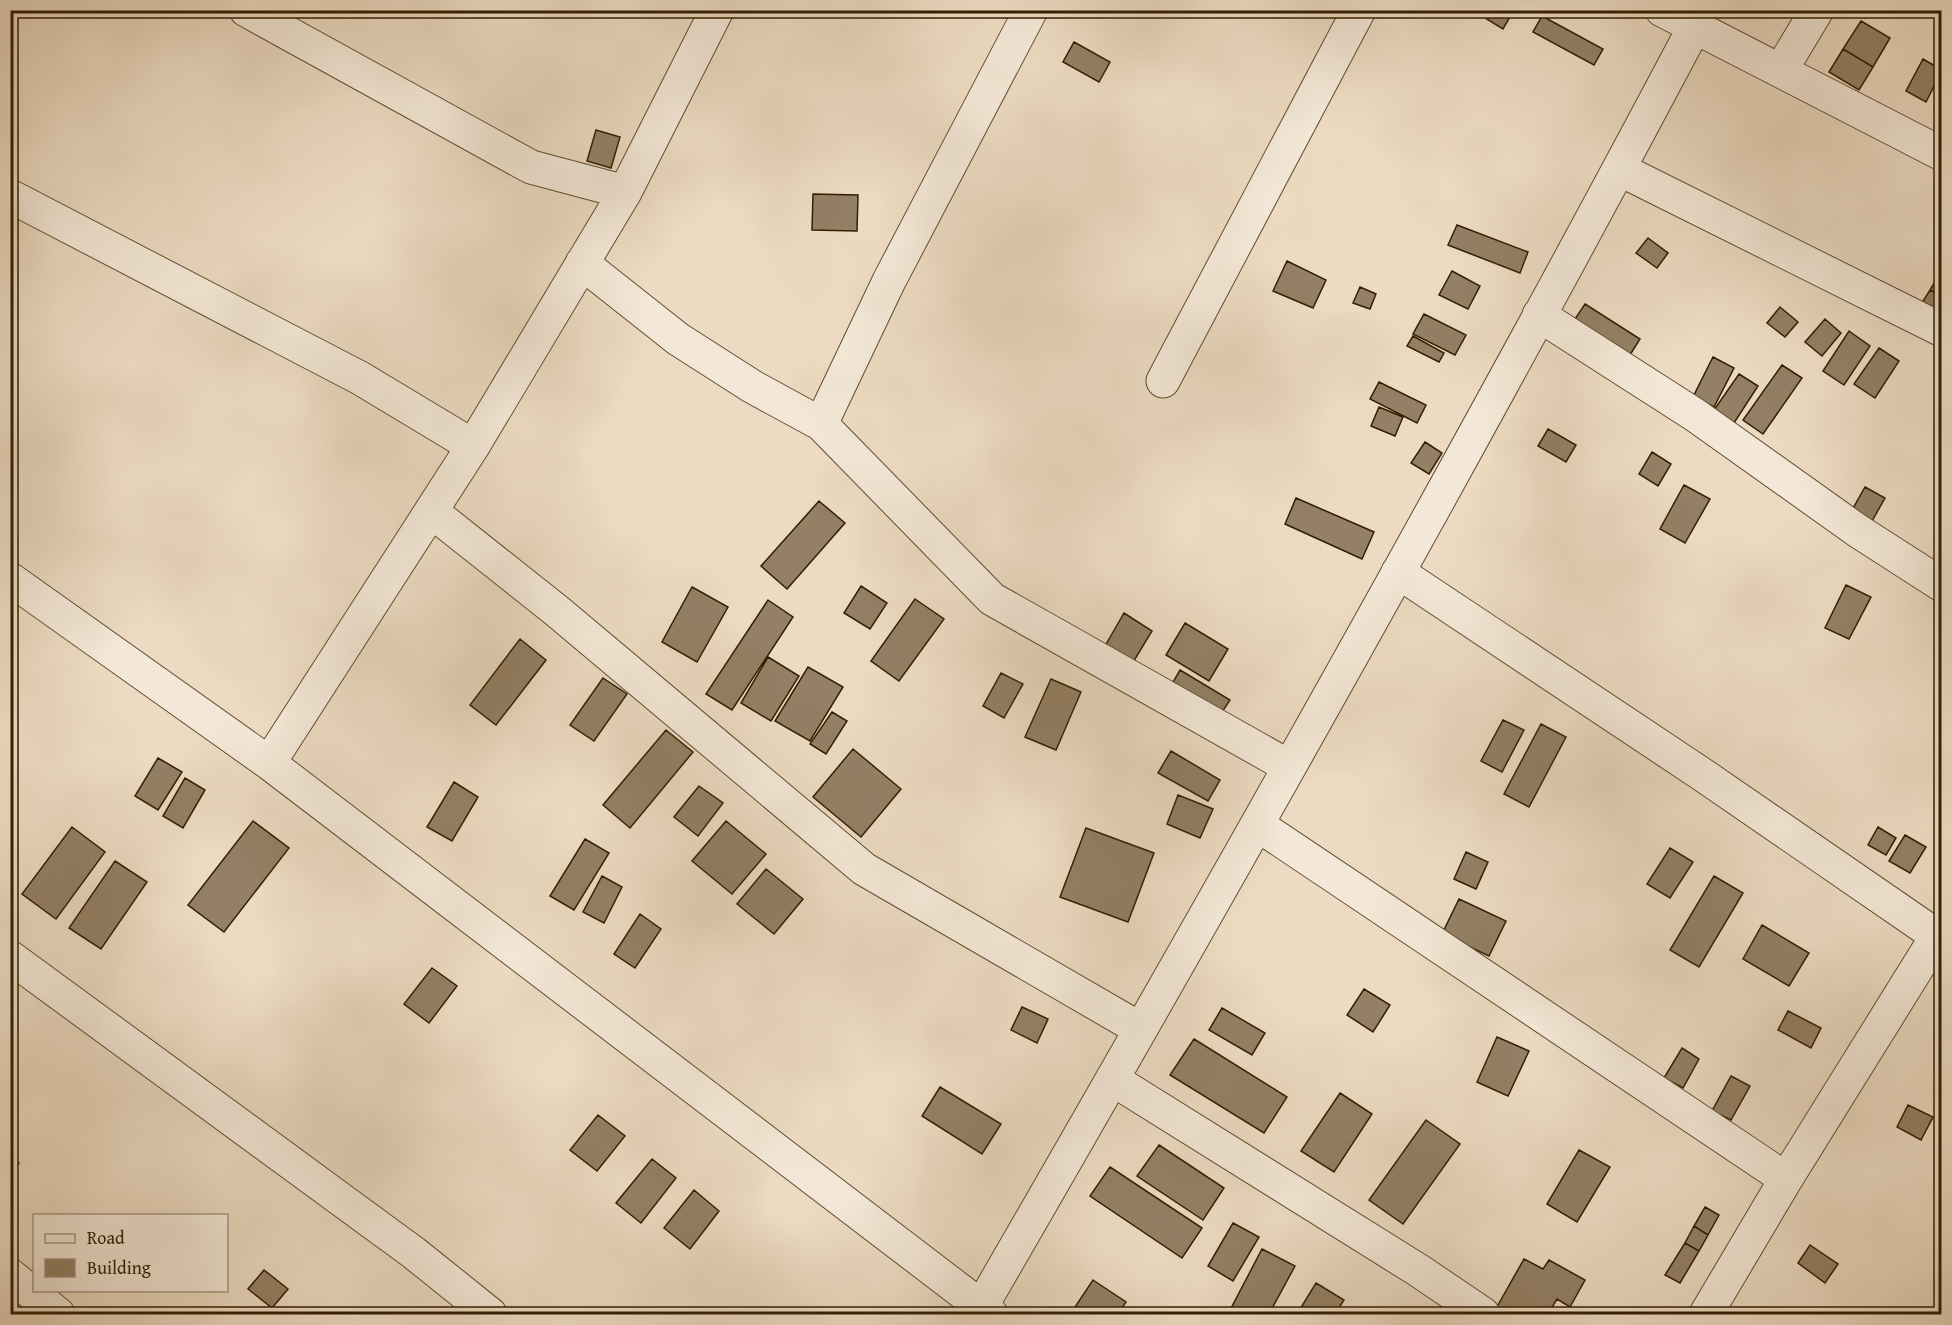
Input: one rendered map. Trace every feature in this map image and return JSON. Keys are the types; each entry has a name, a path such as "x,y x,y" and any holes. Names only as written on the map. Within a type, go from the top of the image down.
{"street":[{"path":"246,10 531,167 625,192"},
{"path":"269,763 473,446 625,192 717,10"},
{"path":"821,424 889,281 1031,10"},
{"path":"1163,381 1359,10"},
{"path":"1662,10 1941,154"},
{"path":"1781,70 1817,10"},
{"path":"10,579 269,763 983,1312 1140,1029 1258,825 1288,766 1398,572 1695,26"},
{"path":"1619,169 1941,330"},
{"path":"10,196 360,378 473,446"},
{"path":"582,263 678,339 753,387 821,424 992,599 1288,766"},
{"path":"1539,315 1695,415 1858,531 1941,585"},
{"path":"431,511 557,611 864,869 1140,1029"},
{"path":"1398,572 1939,932 1786,1179 1706,1314"},
{"path":"1258,825 1786,1179"},
{"path":"10,957 414,1253 490,1314"},
{"path":"1112,1079 1418,1270 1483,1314"},
{"path":"10,1275 58,1314"}],"building":[{"path":"1472,10 1514,10 1503,29"},
{"path":"1542,16 1603,49 1594,65 1533,32"},
{"path":"1861,21 1890,38 1873,67 1843,49"},
{"path":"1074,42 1110,62 1099,82 1063,62"},
{"path":"1843,49 1873,67 1859,90 1829,72"},
{"path":"1923,59 1942,70 1926,102 1906,91"},
{"path":"596,130 620,137 611,168 587,161"},
{"path":"813,194 858,195 857,231 812,230"},
{"path":"1457,225 1528,252 1520,273 1448,245"},
{"path":"1648,238 1668,253 1657,268 1636,253"},
{"path":"1287,261 1326,280 1313,308 1273,291"},
{"path":"1942,270 1942,296 1930,290"},
{"path":"1452,271 1480,286 1468,309 1439,295"},
{"path":"1360,287 1376,294 1370,309 1353,303"},
{"path":"1930,290 1942,296 1942,309 1932,325 1915,314"},
{"path":"1585,304 1640,339 1625,363 1569,328"},
{"path":"1780,307 1798,322 1785,337 1767,323"},
{"path":"1424,314 1466,335 1455,355 1413,334"},
{"path":"1825,319 1841,333 1822,356 1805,342"},
{"path":"1849,331 1870,346 1844,385 1823,371"},
{"path":"1413,336 1444,353 1439,362 1407,346"},
{"path":"1879,348 1899,361 1875,398 1854,384"},
{"path":"1713,357 1734,368 1714,407 1693,397"},
{"path":"1782,365 1802,378 1763,434 1743,420"},
{"path":"1739,374 1758,386 1734,423 1714,410"},
{"path":"1379,382 1426,405 1417,423 1370,399"},
{"path":"1379,407 1403,417 1395,436 1371,426"},
{"path":"1548,429 1576,445 1566,462 1538,446"},
{"path":"1425,442 1442,453 1429,474 1411,463"},
{"path":"1652,452 1671,464 1658,486 1639,474"},
{"path":"1684,485 1710,499 1685,543 1660,529"},
{"path":"1865,487 1885,498 1867,530 1847,519"},
{"path":"1296,498 1374,532 1362,559 1285,524"},
{"path":"819,501 845,523 787,589 761,566"},
{"path":"1846,585 1871,597 1849,639 1825,628"},
{"path":"861,586 887,603 870,629 844,613"},
{"path":"692,587 728,607 697,662 662,642"},
{"path":"915,599 944,619 899,681 871,661"},
{"path":"768,600 793,617 732,710 706,694"},
{"path":"1124,613 1152,631 1129,669 1101,653"},
{"path":"1185,623 1228,649 1209,681 1166,655"},
{"path":"520,639 546,660 496,725 470,705"},
{"path":"768,657 799,676 771,721 741,703"},
{"path":"808,667 843,687 810,741 775,721"},
{"path":"1180,670 1230,700 1218,718 1169,689"},
{"path":"1001,673 1023,684 1004,718 983,706"},
{"path":"603,678 627,694 594,741 570,725"},
{"path":"1051,679 1081,692 1056,750 1025,737"},
{"path":"832,712 847,721 826,754 810,744"},
{"path":"1503,720 1524,730 1502,772 1481,761"},
{"path":"1541,724 1566,737 1529,807 1504,794"},
{"path":"666,730 693,752 630,828 603,805"},
{"path":"853,749 901,789 861,837 813,797"},
{"path":"1171,751 1220,780 1208,801 1158,773"},
{"path":"158,758 182,772 158,810 135,796"},
{"path":"185,778 205,790 183,828 163,816"},
{"path":"454,782 478,797 452,841 427,827"},
{"path":"699,786 723,803 698,836 674,817"},
{"path":"1178,795 1213,809 1200,838 1167,824"},
{"path":"253,821 289,848 224,932 188,905"},
{"path":"726,821 766,854 732,894 692,861"},
{"path":"72,827 105,852 56,919 22,894"},
{"path":"1878,827 1896,838 1886,855 1868,845"},
{"path":"1086,828 1154,853 1128,922 1060,897"},
{"path":"1905,835 1926,847 1910,873 1889,861"},
{"path":"585,839 609,853 574,910 550,896"},
{"path":"1670,848 1693,862 1670,898 1647,884"},
{"path":"1466,852 1488,862 1476,889 1454,879"},
{"path":"115,861 147,882 101,949 69,928"},
{"path":"766,869 803,899 774,934 737,904"},
{"path":"602,876 622,887 604,923 583,912"},
{"path":"1714,876 1743,893 1699,967 1670,950"},
{"path":"1459,899 1506,921 1489,956 1442,934"},
{"path":"640,914 661,929 635,968 614,954"},
{"path":"1762,925 1809,953 1789,986 1743,959"},
{"path":"432,968 457,986 429,1023 404,1004"},
{"path":"1364,989 1390,1005 1373,1032 1347,1015"},
{"path":"1022,1007 1048,1019 1037,1043 1011,1030"},
{"path":"1222,1008 1265,1033 1252,1055 1209,1030"},
{"path":"1788,1011 1821,1028 1811,1048 1778,1030"},
{"path":"1497,1037 1529,1051 1508,1096 1477,1082"},
{"path":"1194,1039 1287,1097 1264,1133 1170,1075"},
{"path":"1682,1048 1699,1059 1683,1088 1664,1078"},
{"path":"1731,1076 1750,1086 1731,1120 1712,1111"},
{"path":"940,1087 1001,1124 982,1154 922,1116"},
{"path":"1340,1093 1372,1114 1334,1172 1301,1151"},
{"path":"1908,1105 1933,1117 1921,1140 1897,1127"},
{"path":"598,1115 625,1136 597,1171 570,1150"},
{"path":"1426,1120 1460,1144 1403,1224 1369,1200"},
{"path":"1159,1145 1224,1188 1203,1220 1137,1176"},
{"path":"1579,1150 1610,1167 1577,1222 1547,1204"},
{"path":"10,1156 19,1163 10,1173"},
{"path":"652,1159 676,1178 641,1223 616,1203"},
{"path":"1110,1167 1202,1228 1182,1258 1090,1196"},
{"path":"694,1190 719,1211 690,1249 664,1228"},
{"path":"1705,1207 1719,1215 1708,1235 1694,1226"},
{"path":"1233,1223 1259,1237 1233,1281 1208,1266"},
{"path":"1694,1226 1708,1235 1699,1251 1685,1243"},
{"path":"1685,1243 1699,1251 1680,1283 1665,1275"},
{"path":"1810,1245 1838,1264 1825,1283 1798,1263"},
{"path":"1262,1249 1295,1266 1269,1314 1228,1314"},
{"path":"1524,1259 1543,1269 1549,1260 1585,1280 1570,1307 1557,1299 1548,1314 1499,1314 1494,1312"},
{"path":"264,1270 288,1289 272,1308 248,1289"},
{"path":"1093,1280 1126,1302 1118,1314 1086,1314 1075,1307"},
{"path":"1316,1283 1344,1300 1335,1314 1297,1314"}]}
